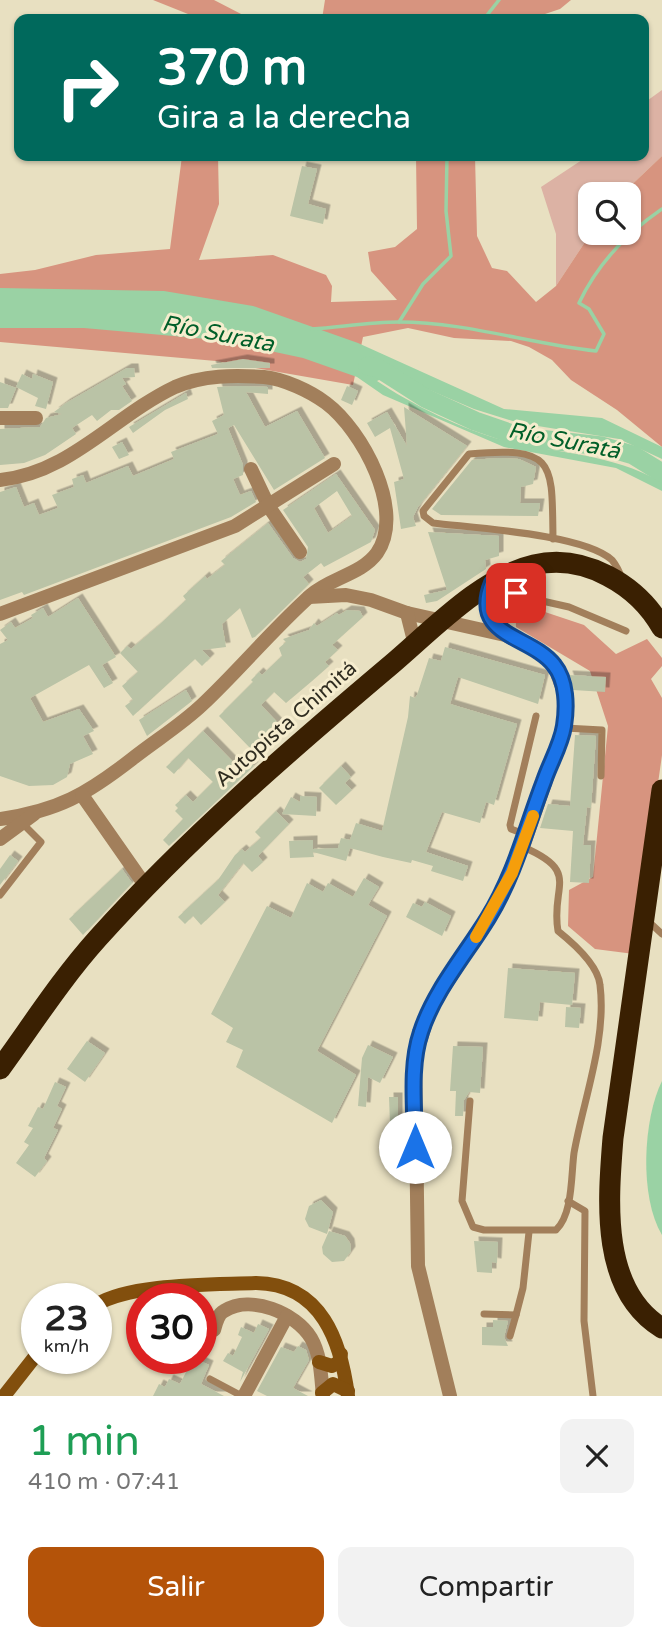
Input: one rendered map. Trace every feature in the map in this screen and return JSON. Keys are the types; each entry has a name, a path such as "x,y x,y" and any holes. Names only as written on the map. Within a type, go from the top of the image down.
{"highway":[{"name":"Autopista Chimitá","path":"0,1069 97,939 147,888 293,748 415,645 499,579 551,562 592,570 625,586 649,607 662,626"},
{"path":"662,790 646,919 613,1138 610,1189 611,1224 621,1280 638,1306 662,1328"}],"street":[{"path":"0,480 44,470 177,386 223,376 267,377 286,382 326,403 344,420 372,464 385,505 386,529 378,552 369,561 325,583 203,704 107,780 82,795 19,820 0,839"},
{"path":"0,418 36,418"},
{"path":"0,614 64,587 235,526 334,464"},
{"path":"251,469 269,507 300,552"},
{"path":"499,579 488,610 494,624 505,635"},
{"path":"309,597 345,595 371,600 407,613 505,635 536,649 554,665 565,695 564,728 525,841 490,915 430,1009 415,1058 418,1266 450,1396"},
{"path":"407,613 415,645"},
{"path":"82,795 147,888"},
{"path":"0,819 19,820"},
{"path":"112,1296 256,1283 274,1284 304,1300 322,1315 341,1354 348,1394"},
{"path":"217,1322 220,1314 231,1308 262,1306 286,1316 311,1337 319,1362 322,1394"},
{"path":"243,1396 286,1316"},
{"path":"319,1362 332,1366 339,1362 341,1354"},
{"path":"4,1396 21,1374"},
{"path":"322,1394 334,1384 348,1394"}],"lane":[{"path":"553,539 551,478 546,466 530,456 513,453 469,454 423,511 424,516 433,523 581,545 611,559 625,586"},
{"path":"499,579 516,593 569,607 626,631"},
{"path":"470,1101 462,1201 473,1227 529,1232 556,1230 561,1226 568,1201 574,1152 592,1084 600,983 591,965 558,931 559,872 547,857 525,841 510,825 536,716"},
{"path":"564,728 602,730 601,776"},
{"path":"0,895 41,842 19,820"},
{"path":"646,919 662,934"},
{"path":"568,1201 584,1211 584,1321 593,1396"},
{"path":"510,1336 523,1288 529,1232"},
{"path":"484,1314 516,1315"},
{"path":"209,1379 243,1396"}],"shaded area":[{"path":"153,0 214,0 241,14 188,14"},
{"path":"325,0 571,0 560,9 545,14 323,14"},
{"path":"662,90 662,156 635,182 578,182 578,245 583,245 556,286 556,234 541,187 580,161 649,161 649,99"},
{"path":"662,156 662,447 617,410 571,380 552,360 529,347 511,341 454,338 408,328 363,337 353,385 216,361 0,342 0,274 35,270 96,255 170,249 181,161 218,161 219,204 199,260 273,255 326,275 332,286 331,302 397,300 371,271 368,252 395,247 417,229 416,161 475,161 477,236 492,268 507,271 536,302 556,286 583,245 641,245 641,182 635,182"},
{"path":"515,602 584,625 616,654 647,639 662,658 662,666 651,679 662,698 662,755 634,954 595,949 568,926 569,890 593,877 608,726 590,671 516,627"}],"water":[{"name":"Río Surata","path":"0,288 164,291 253,306 358,343 504,409 602,418 662,447 662,459 619,439 519,423 474,409 392,374 377,381 405,399 471,430 524,445 584,455 622,465 662,482 662,491 616,468 504,447 383,395 357,377 303,358 218,340 84,328 0,328"},
{"path":"662,1081 662,1235 650,1200 646,1158 651,1116"}],"building":[{"path":"302,166 317,169 308,204 326,209 323,224 290,216"},
{"path":"243,359 270,363 270,368 212,368 211,365"},
{"path":"127,368 134,368 135,377 122,378 126,384 122,386 132,401 119,410 111,410 97,421 92,415 72,428 76,434 45,455 24,463 0,465 0,429 40,427 46,418 62,414 54,412 66,403"},
{"path":"22,374 32,379 33,374 53,382 46,409 35,406 38,398 16,387"},
{"path":"0,382 16,388 8,408 0,408"},
{"path":"347,386 358,391 352,405 341,400"},
{"path":"217,387 268,387 268,394 246,392 265,427 297,411 325,458 274,490 234,425 228,428 243,465 243,475 233,479 240,495 251,491 256,502 231,517 24,595 22,592 0,600 0,492 16,487 24,507 34,503 39,515 58,508 52,495 74,487 72,479 83,475 86,483 128,466 133,476 174,459 171,452 218,434 212,421 224,415"},
{"path":"186,393 188,399 165,410 133,433 129,427"},
{"path":"404,407 467,446 418,507 413,517 416,526 401,529 394,482 404,479 390,428 375,437 367,423 387,412 407,446"},
{"path":"122,442 129,455 119,459 112,447"},
{"path":"519,459 536,467 533,484 521,487 520,503 540,503 538,516 441,515 432,509 472,460"},
{"path":"336,474 375,530 371,542 324,567 321,563 303,577 309,584 255,637 252,638 240,608 222,624 226,647 202,650 210,658 202,666 195,659 133,716 125,706 133,700 122,686 138,672 120,653 127,646 131,649 157,627 186,600 183,596 205,576 207,579 225,565 221,561 268,523 293,558 300,562 306,559 308,547 283,510","holes":["337,491 352,516 328,533 314,508"]},
{"path":"428,532 499,536 499,556 485,560 486,569 437,601 426,603 424,595 447,590"},
{"path":"78,598 116,657 102,665 113,683 104,688 89,665 30,698 43,722 79,709 94,731 83,736 93,754 70,764 67,777 53,785 29,786 0,776 0,644 8,640 0,630 11,622 15,628 33,618 31,615 43,608 48,617"},
{"path":"347,610 360,611 363,617 332,645 338,650 325,662 329,666 312,681 286,703 274,692 261,705 278,723 251,749 219,716 253,682 251,680 259,672 262,675 282,656 279,648 286,642 283,639 309,630 314,623 317,626"},
{"path":"445,647 545,675 538,704 458,677 450,704 517,724 494,805 486,802 480,823 442,812 426,852 468,866 463,881 431,871 433,866 350,848 346,861 313,852 314,857 290,858 289,841 313,840 313,849 338,848 341,838 350,840 356,823 382,831 408,717 410,696 415,698 417,695 429,658 441,661"},
{"path":"568,675 606,677 605,692 573,690"},
{"path":"186,690 192,701 147,736 139,720"},
{"path":"203,731 240,769 248,761 254,766 169,846 163,840 183,819 175,811 178,808 175,805 186,795 193,802 213,782 188,758 174,774 166,767"},
{"path":"575,735 596,736 591,808 587,807 583,845 591,845 589,883 570,882 573,831 540,828 548,804 570,806"},
{"path":"341,766 351,777 345,783 352,790 336,805 319,788"},
{"path":"300,796 317,797 316,816 282,814 291,797 300,802"},
{"path":"276,811 289,824 258,856 263,862 252,872 243,863 218,895 225,902 201,925 193,916 185,924 178,917 218,880 235,855 242,849 245,852 261,838 255,832"},
{"path":"10,855 18,861 0,885 0,869"},
{"path":"122,869 132,883 83,935 69,919"},
{"path":"364,878 379,887 368,905 387,916 317,1051 356,1075 332,1123 236,1067 243,1050 226,1042 233,1028 211,1014 267,906 291,918 307,883 323,892 328,883 353,897"},
{"path":"425,902 451,916 442,936 406,917 413,903 422,907"},
{"path":"508,968 575,973 572,1005 540,1002 538,1021 504,1018"},
{"path":"566,1007 581,1008 579,1028 565,1027"},
{"path":"87,1041 105,1053 85,1082 67,1069"},
{"path":"368,1045 393,1057 380,1083 368,1077 366,1107 358,1106 362,1058"},
{"path":"453,1046 483,1047 480,1093 469,1092 464,1100 463,1116 455,1116 456,1091 450,1091"},
{"path":"55,1082 66,1087 57,1106 62,1109 53,1128 58,1130 44,1158 47,1161 35,1177 16,1163 29,1145 24,1142 33,1128 28,1126 38,1107 43,1109"},
{"path":"389,1097 398,1097 398,1123 390,1124"},
{"path":"321,1200 333,1212 327,1234 309,1227 305,1219 309,1206"},
{"path":"329,1231 345,1236 350,1243 351,1251 344,1261 332,1262 323,1254 322,1247"},
{"path":"474,1241 498,1242 497,1263 492,1262 492,1273 477,1272"},
{"path":"493,1320 508,1321 504,1337 508,1346 482,1345 482,1327 493,1327"},
{"path":"258,1324 269,1329 240,1382 243,1372 223,1361 228,1353 233,1356 242,1337 238,1335 241,1327 254,1333"},
{"path":"298,1346 306,1350 309,1360 293,1388 308,1396 267,1396 257,1391 281,1347 294,1352"},
{"path":"185,1374 205,1374 201,1384 224,1396 153,1396 159,1384 165,1387 169,1379 180,1384"}],"waterway":[{"path":"488,14 499,0"},
{"path":"399,322 423,284 451,256 446,211 447,161"},
{"path":"312,329 388,322 424,323 596,351 604,334 589,309 579,303 614,251 637,228 662,209"},
{"name":"Río Suratá","path":"368,366 378,368 425,398 475,421 521,437 602,446 633,455 662,473"}],"slow traffic":[{"path":"476,937 512,873 533,816"}],"route":[{"path":"415,1147 415,1058 420,1033 430,1009 490,915 512,873 523,847 542,783 564,728 565,695 562,680 554,665 536,649 505,635 494,624 488,610 492,583 506,575 516,593"}]}
